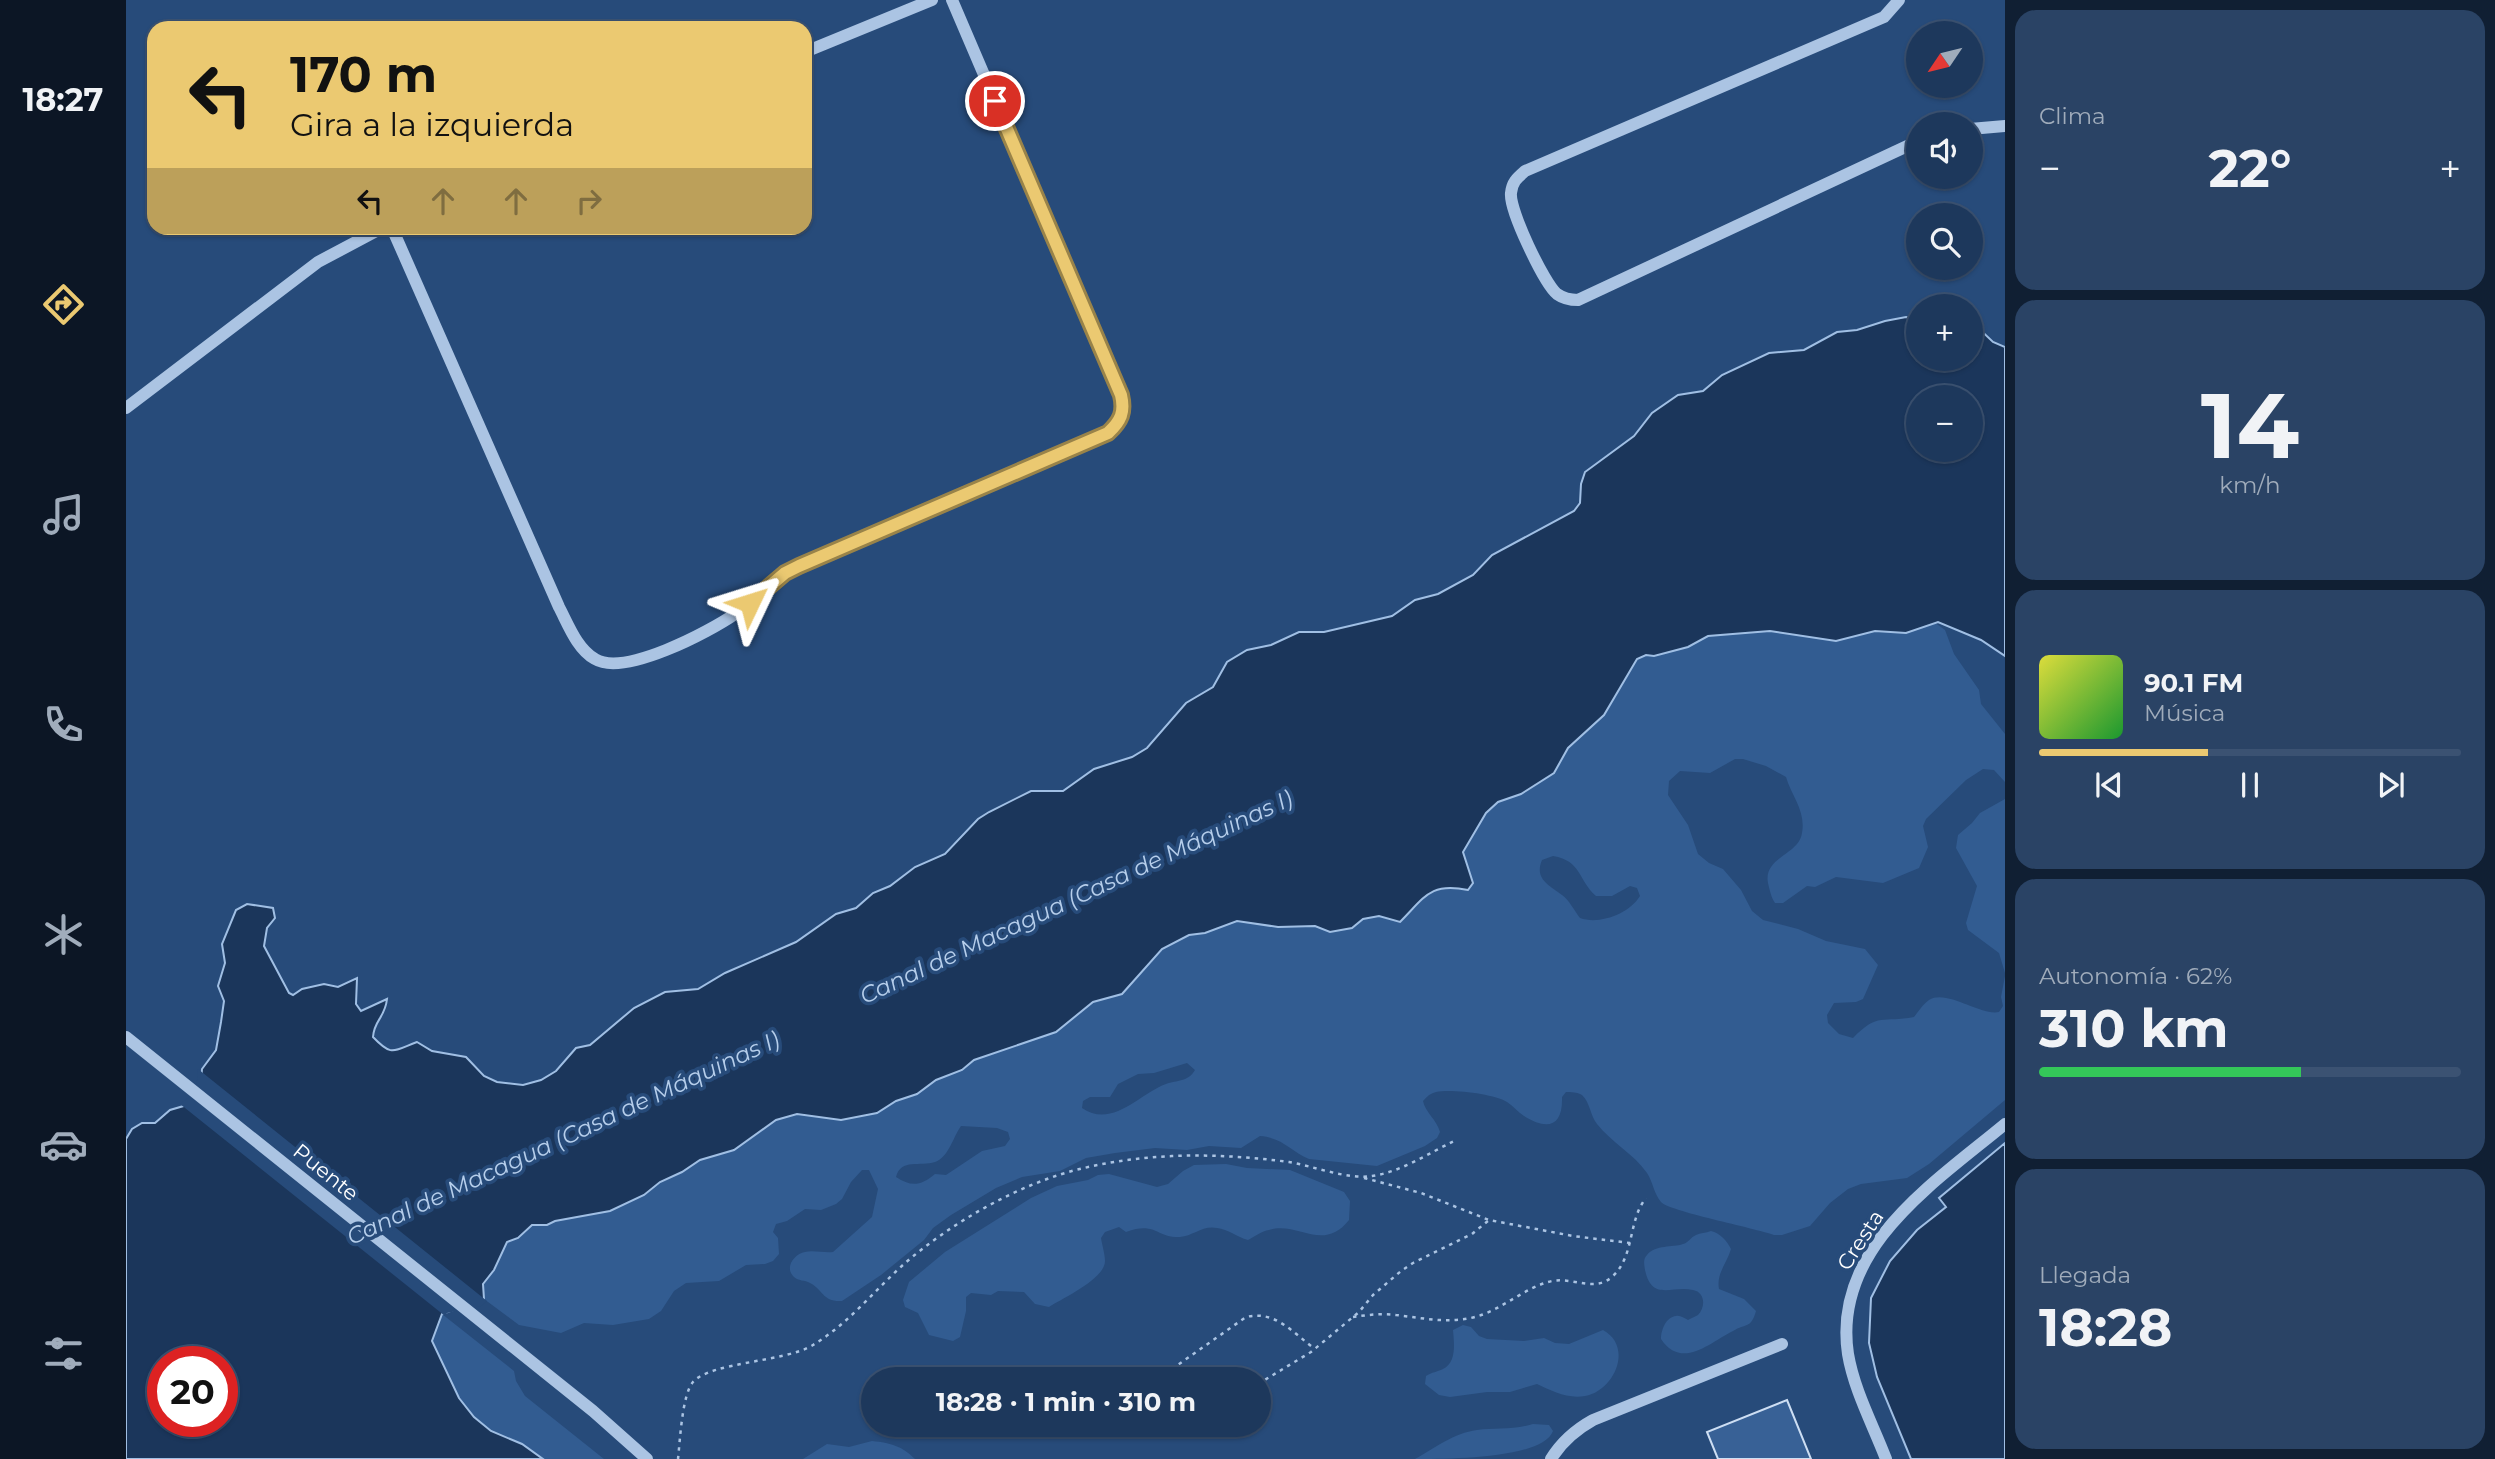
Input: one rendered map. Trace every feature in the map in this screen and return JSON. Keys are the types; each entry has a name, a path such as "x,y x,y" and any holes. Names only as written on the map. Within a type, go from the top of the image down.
{"street":[{"path":"812,49 932,0"},
{"path":"395,235 558,607 575,637 596,660 611,664 626,663 672,647 736,613 785,573 1108,433 1122,416 1124,407 1118,387 952,0"},
{"path":"1899,0 1884,17 1525,171 1514,181 1510,197 1537,264 1550,286 1569,300 1578,300 1906,147"},
{"path":"1983,128 2005,126"},
{"path":"126,408 318,262 369,235"},
{"name":"Puente","path":"130,1040 526,1357 647,1459"},
{"name":"Cresta","path":"1886,1459 1858,1390 1849,1357 1846,1313 1851,1291 1872,1250 1899,1215 2005,1124"},
{"path":"1541,1459 1593,1420 1783,1344"},
{"path":"1551,1459 1559,1446"}],"path":[{"path":"1358,1176 1370,1177 1385,1173 1454,1141"},
{"path":"678,1459 686,1403 693,1382 721,1369 802,1351 813,1345 928,1244 1033,1184 1084,1168 1181,1155 1257,1158 1358,1176 1421,1193 1489,1220 1573,1236 1630,1243"},
{"path":"1353,1317 1391,1315 1445,1321 1474,1318 1548,1282 1567,1280 1590,1285 1604,1283 1621,1266 1638,1212 1646,1198"},
{"path":"1271,1377 1315,1349 1401,1271 1472,1234 1489,1220"},
{"path":"1175,1367 1246,1317 1260,1314 1271,1317 1315,1349"}],"shaded area":[{"path":"1934,622 1945,630 1954,654 1979,690 1981,704 2005,734 2005,782 1994,770 1983,769 1966,780 1926,819 1923,826 1928,847 1919,868 1883,883 1836,877 1815,887 1807,886 1783,903 1775,903 1769,889 1768,874 1771,867 1795,846 1803,825 1786,777 1766,766 1735,759 1710,773 1680,771 1669,781 1668,795 1688,825 1698,854 1723,869 1741,890 1752,911 1763,920 1798,929 1826,941 1865,949 1878,965 1863,999 1834,1003 1827,1015 1828,1023 1839,1034 1853,1038 1875,1022 1914,1017 1929,1000 1936,998 1999,1012 2003,1006 2001,997 2005,976 2005,1100 1929,1164 1907,1178 1861,1184 1848,1189 1830,1203 1810,1226 1774,1235 1667,1206 1659,1199 1642,1166 1603,1130 1585,1098 1578,1093 1566,1092 1562,1097 1562,1107 1557,1120 1547,1124 1533,1121 1501,1099 1473,1093 1443,1091 1432,1093 1423,1101 1440,1132 1437,1138 1425,1146 1377,1166 1309,1159 1275,1139 1260,1136 1241,1148 1155,1148 1115,1153 1086,1158 1060,1171 1022,1177 996,1188 951,1215 881,1275 842,1301 827,1298 815,1286 796,1278 791,1273 790,1266 794,1258 801,1253 833,1252 872,1217 878,1189 869,1170 862,1170 836,1204 821,1210 805,1209 787,1221 776,1224 773,1232 778,1238 779,1254 773,1261 746,1265 719,1281 686,1283 674,1291 661,1311 649,1319 613,1325 584,1323 561,1333 519,1325 484,1299 483,1284 494,1270 507,1242 518,1238 532,1225 547,1225 555,1221 611,1211 644,1195 660,1182 700,1160 734,1150 776,1120 797,1114 841,1120 877,1113 896,1101 917,1094 936,1080 962,1070 974,1060 1056,1032 1093,1002 1122,993 1162,949 1189,935 1205,933 1237,921 1278,927 1315,926 1330,932 1352,928 1363,919 1379,916 1400,922 1432,890 1473,882 1463,852 1486,813 1498,802 1521,794 1554,773 1568,747 1604,715 1637,659 1688,647 1708,636 1770,631 1836,641 1875,631 1906,633","holes":["1553,856 1562,858 1575,867 1596,896 1612,896 1630,886 1637,888 1640,896 1629,908 1613,916 1596,920 1580,918 1567,900 1541,877 1542,860","1187,1063 1195,1070 1186,1079 1166,1084 1115,1112 1104,1115 1082,1108 1083,1101 1090,1097 1110,1097 1118,1084 1138,1074 1154,1073","961,1126 997,1128 1008,1132 1010,1139 1005,1146 982,1151 946,1175 935,1174 916,1184 896,1177 902,1167 935,1162 947,1151"]},
{"path":"2005,799 2005,973 1999,953 1968,930 1966,923 1977,886 1956,848 1958,835 1980,813"},
{"path":"1226,1164 1290,1170 1344,1192 1350,1201 1349,1220 1339,1230 1330,1234 1310,1234 1280,1228 1248,1240 1212,1227 1189,1235 1172,1237 1150,1229 1126,1232 1119,1227 1105,1232 1101,1238 1105,1261 1098,1275 1049,1307 1035,1304 1024,1292 998,1291 991,1295 971,1293 966,1297 960,1337 953,1341 929,1335 918,1313 905,1307 903,1300 909,1282 945,1252 1031,1198 1057,1186 1109,1174 1157,1187 1168,1184 1194,1165"},
{"path":"1711,1231 1723,1238 1731,1249 1720,1273 1719,1289 1744,1299 1756,1311 1748,1325 1696,1351 1678,1353 1661,1339 1663,1328 1672,1317 1679,1316 1688,1320 1698,1315 1702,1308 1702,1297 1693,1290 1664,1290 1652,1286 1644,1260 1655,1249 1683,1244 1696,1235"},
{"path":"442,1314 514,1371 516,1381 525,1396 604,1459 543,1459 522,1444 491,1431 474,1417 459,1398 432,1341"},
{"path":"1463,1325 1471,1327 1479,1336 1487,1339 1524,1341 1544,1338 1555,1343 1569,1344 1603,1330 1612,1338 1619,1357 1612,1377 1604,1386 1585,1396 1554,1392 1537,1384 1510,1392 1450,1397 1439,1395 1425,1384 1426,1376 1443,1369 1451,1362 1454,1352 1453,1330"},
{"path":"1533,1424 1549,1425 1553,1431 1546,1440 1532,1447 1492,1456 1415,1459 1460,1434"},
{"path":"872,1441 896,1446 915,1459 803,1459 827,1444 849,1447"}],"water":[{"name":"Canal de Macagua (Casa de Máquinas I)","path":"1906,317 1906,371 1983,371 1983,332 1993,342 2005,347 2005,656 1981,640 1938,622 1906,633 1875,631 1836,641 1770,631 1708,636 1688,647 1654,656 1646,655 1637,659 1604,715 1568,748 1554,773 1521,794 1498,802 1486,813 1463,852 1473,883 1468,890 1436,890 1422,899 1400,922 1379,916 1363,919 1352,928 1330,932 1315,926 1278,927 1237,921 1205,933 1189,935 1162,949 1122,994 1093,1002 1056,1032 974,1060 962,1070 936,1080 917,1094 896,1101 877,1113 841,1120 797,1114 776,1120 734,1150 700,1160 660,1182 644,1195 610,1211 555,1221 547,1225 532,1225 518,1238 507,1242 494,1270 483,1284 484,1299 442,1314 432,1341 459,1398 474,1417 491,1431 522,1444 543,1459 126,1459 126,1139 132,1129 142,1123 155,1123 170,1110 187,1105 200,1094 202,1069 216,1050 224,1001 218,986 225,963 222,944 236,910 247,904 273,908 275,918 267,928 264,946 289,993 293,995 302,989 324,984 338,987 357,978 356,1004 361,1011 387,999 373,1037 389,1050 398,1050 417,1042 432,1051 466,1057 484,1076 497,1082 523,1085 541,1080 556,1071 576,1048 590,1045 634,1008 665,992 698,989 725,973 796,942 836,914 856,908 873,893 890,886 915,867 945,854 978,819 989,812 1031,791 1063,791 1094,769 1132,757 1147,748 1186,703 1213,687 1227,662 1247,650 1271,645 1299,632 1324,632 1392,616 1415,600 1438,594 1473,575 1492,555 1574,511 1580,503 1585,472 1634,436 1652,413 1678,395 1703,391 1722,375 1769,353 1804,350 1837,332 1857,330"},
{"path":"2005,1143 2005,1459 1911,1459 1877,1377 1869,1343 1871,1298 1890,1261 1917,1230 1946,1207 1939,1198"}],"pier":[{"path":"198,1069 487,1301 481,1306 447,1313 445,1316 180,1104 196,1092"}],"building":[{"path":"1787,1400 1811,1459 1718,1459 1707,1432"}],"route":[{"path":"750,603 785,573 1108,433 1122,416 1124,407 1121,395 995,101"}]}
